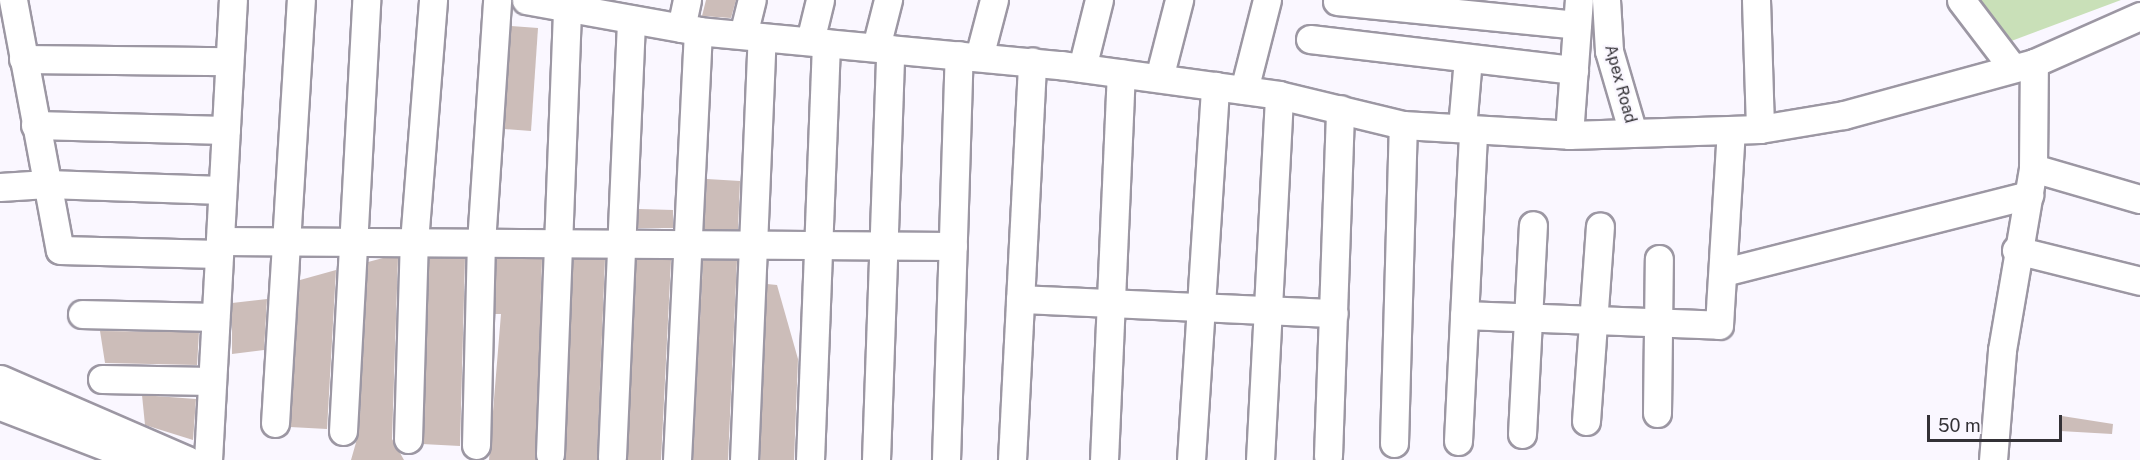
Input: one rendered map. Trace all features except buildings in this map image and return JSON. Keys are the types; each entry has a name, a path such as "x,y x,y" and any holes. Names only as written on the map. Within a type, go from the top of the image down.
{"street":[{"path":"13,0 22,59 60,249 219,247 286,241 952,246"},
{"path":"208,460 233,0"},
{"path":"274,423 301,0"},
{"path":"343,431 366,0"},
{"path":"408,439 414,242 434,0"},
{"path":"476,444 481,243 497,0"},
{"path":"677,460 687,244 689,30 687,0"},
{"path":"744,460 752,245 752,0"},
{"path":"810,460 818,245 820,0"},
{"path":"876,460 883,245 883,48 888,0"},
{"path":"946,460 952,246 969,56 994,0"},
{"path":"1082,68 1099,0"},
{"path":"1159,78 1179,0"},
{"path":"1244,90 1268,0"},
{"name":"Apex Road","path":"1606,0 1609,51 1633,133"},
{"path":"1756,0 1760,129"},
{"path":"1961,0 2023,65 2033,168 2016,249 1993,460"},
{"path":"1337,1 1578,12 1569,135"},
{"path":"550,454 556,243 549,3 621,12 689,30 1032,62 1279,95 1403,125 1569,135 1760,129 1844,115 2023,65 2140,16"},
{"path":"612,457 622,244 621,12"},
{"path":"1310,39 1574,70"},
{"path":"1458,441 1464,315 1468,58"},
{"path":"22,59 229,61"},
{"path":"1012,460 1032,62"},
{"path":"1104,460 1121,73"},
{"path":"1191,460 1215,86"},
{"path":"1260,460 1279,95"},
{"path":"1328,456 1340,109"},
{"path":"35,125 226,130"},
{"path":"1394,443 1403,125"},
{"path":"1464,315 1719,325 1731,130"},
{"path":"2033,168 2140,199"},
{"path":"0,187 47,184 222,190"},
{"path":"1724,272 2029,195"},
{"path":"1522,434 1533,225"},
{"path":"1586,421 1600,227"},
{"path":"2016,249 2140,281"},
{"path":"1657,413 1659,259"},
{"path":"1020,299 1334,313"},
{"path":"82,314 216,317"},
{"path":"0,379 187,460"},
{"path":"102,379 212,381"},
{"path":"0,406 141,460"}],"green space":[{"path":"1956,0 2121,0 1982,52"}]}
